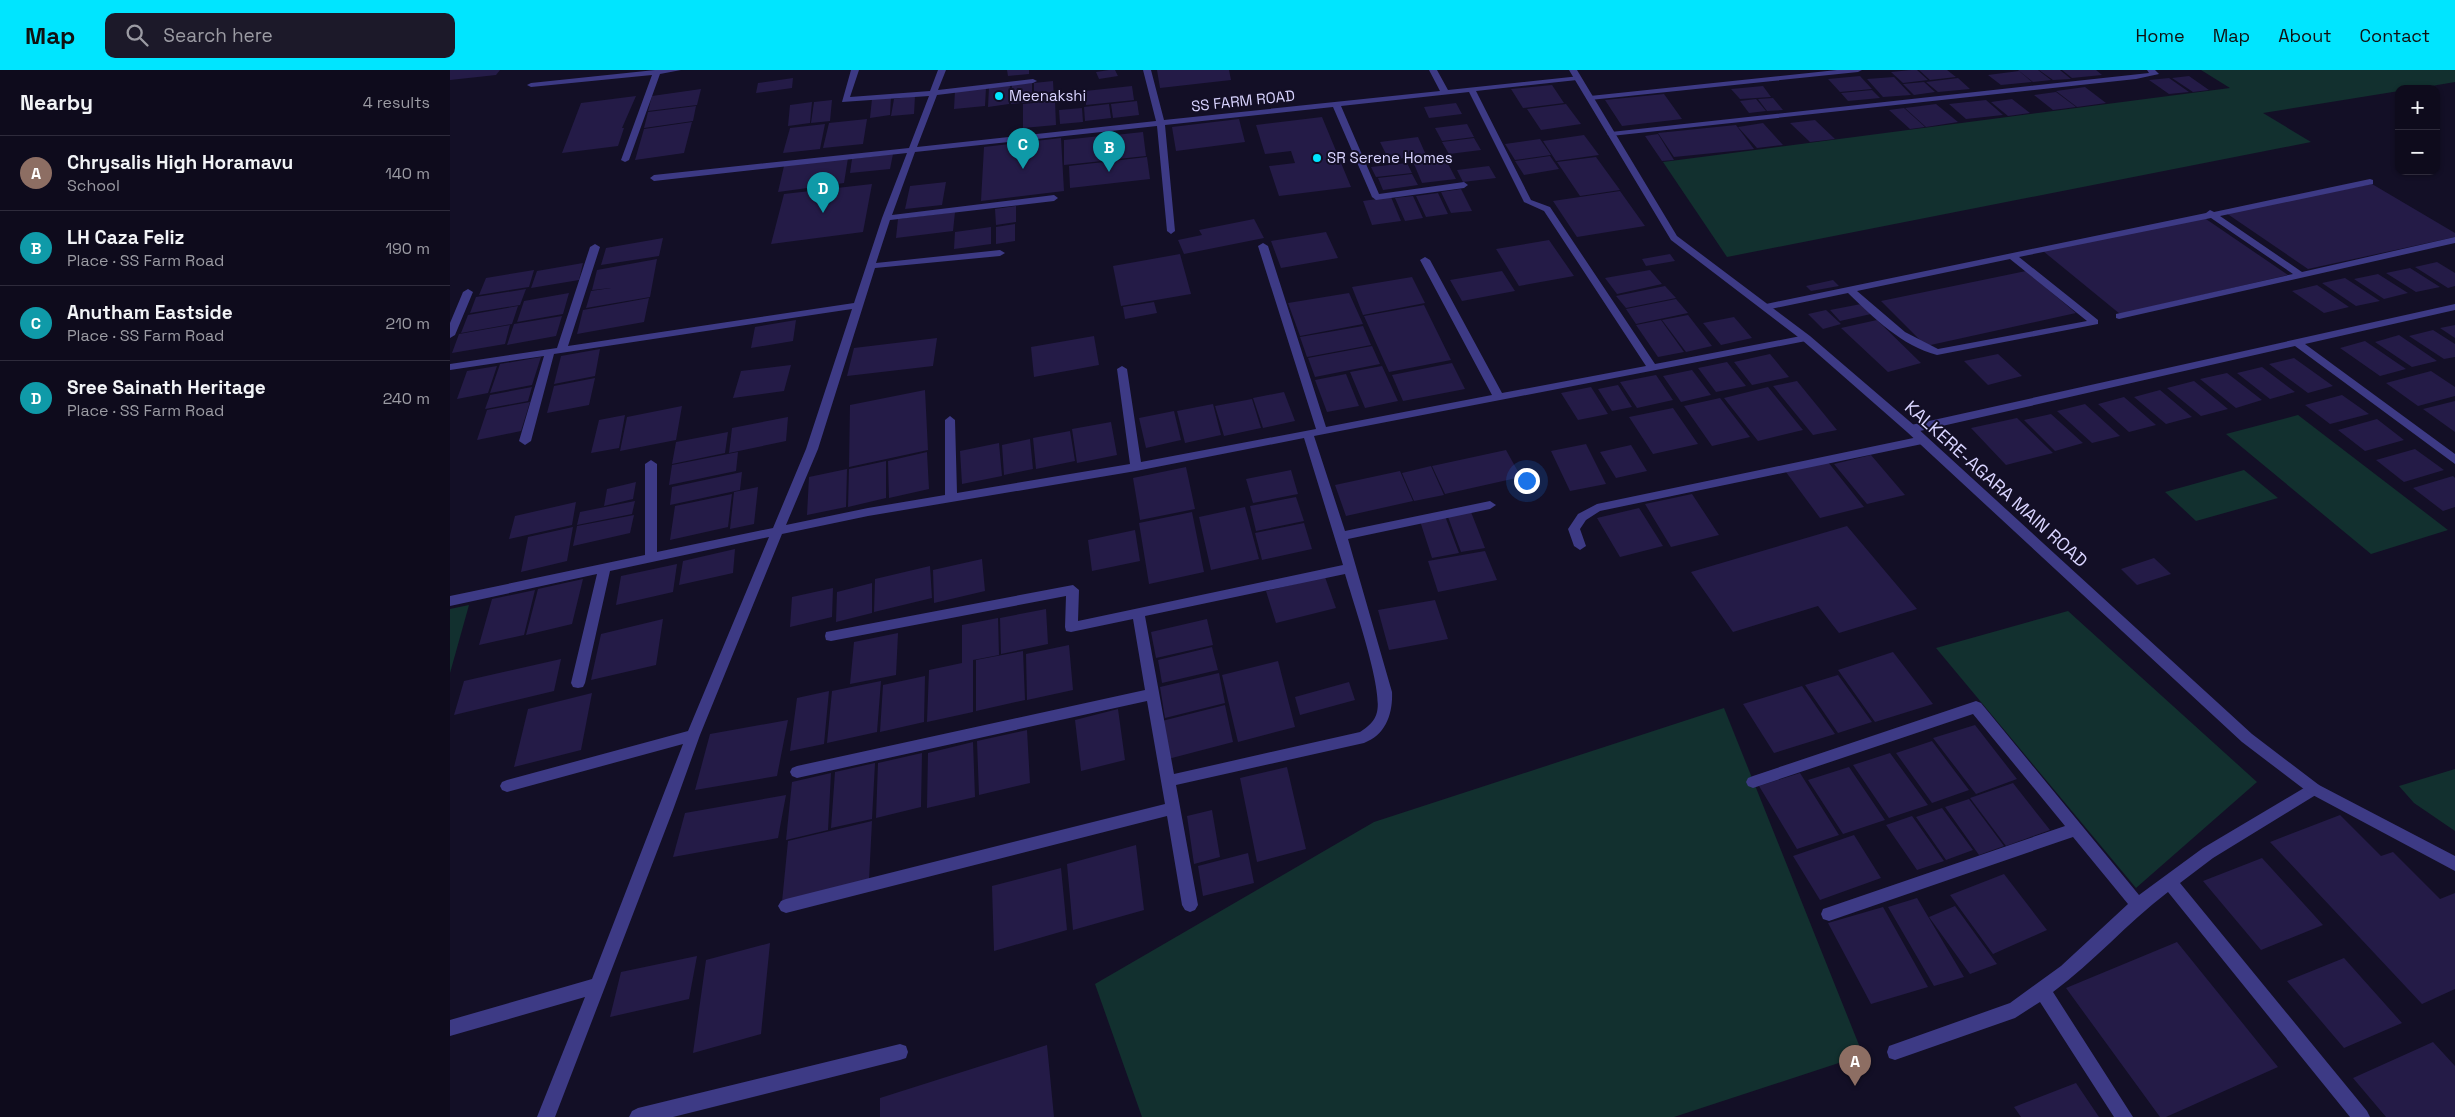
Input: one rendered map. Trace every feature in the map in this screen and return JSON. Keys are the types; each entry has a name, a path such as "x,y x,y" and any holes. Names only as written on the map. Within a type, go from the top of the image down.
{"street":[{"path":"531,86 677,70"},
{"path":"855,70 846,100 933,93 1033,81"},
{"path":"546,1117 666,810 693,735 812,449 886,218 942,70"},
{"path":"1146,70 1160,124 1171,231"},
{"path":"1434,70 1445,92"},
{"path":"1590,98 1858,70"},
{"path":"1611,134 2136,78 2155,74 2151,70"},
{"path":"625,160 657,72"},
{"name":"SS FARM ROAD","path":"654,178 1472,90 1575,74"},
{"name":"KALKERE-AGARA MAIN ROAD","path":"1575,74 1674,238 1806,338 1912,430 2247,738 2314,789 2455,864"},
{"path":"1472,90 1528,202 1547,209 1653,368"},
{"path":"1336,104 1376,197 1464,185"},
{"path":"1766,307 2370,182"},
{"path":"886,218 1054,198"},
{"path":"2210,214 2301,275"},
{"path":"2119,316 2455,240"},
{"path":"1263,246 1322,432"},
{"path":"562,349 595,247"},
{"path":"871,266 1000,253"},
{"path":"1850,290 1879,317 1921,347 1936,352 2095,322 2010,255"},
{"path":"1425,260 1499,398"},
{"path":"450,335 468,292"},
{"path":"450,367 859,305"},
{"path":"1912,430 2455,307"},
{"path":"450,601 868,512 1136,467 1806,338"},
{"path":"2297,343 2455,460"},
{"path":"525,441 550,351"},
{"path":"1122,369 1136,467"},
{"path":"950,420 951,498"},
{"path":"1168,781 1364,737 1376,729 1384,717 1385,692 1341,536 1308,434"},
{"path":"1580,546 1574,529 1582,518 1597,508 1923,440"},
{"path":"651,464 651,558"},
{"path":"1341,536 1490,505"},
{"path":"578,683 605,568"},
{"path":"831,636 1073,590 1071,627 1350,568"},
{"path":"1138,613 1190,905"},
{"path":"797,772 1153,694"},
{"path":"1754,782 1976,707 2138,905"},
{"path":"507,786 693,735"},
{"path":"1895,1052 2015,1010 2067,972 2138,905 2168,882 2208,853 2314,789"},
{"path":"786,906 1173,808"},
{"path":"1828,914 2076,829"},
{"path":"2168,882 2361,1117"},
{"path":"450,1028 596,986"},
{"path":"2042,991 2124,1117"},
{"path":"638,1117 900,1052"}],"green space":[{"path":"2201,70 2455,70 2455,82 2437,85 2395,85 2395,92 2263,113 2311,142 1727,257 1663,162 2230,88"},
{"path":"2298,415 2448,530 2371,554 2226,434"},
{"path":"2244,470 2278,498 2196,521 2165,492"},
{"path":"469,605 450,673 450,609"},
{"path":"2068,611 2257,782 2136,888 1936,648"},
{"path":"1724,708 1863,1055 1674,1117 1142,1117 1095,984 1374,822"},
{"path":"2455,769 2455,831 2414,803 2399,786"}],"building":[{"path":"450,70 500,70 496,75 450,80"},
{"path":"1007,70 1029,70 1029,74 1008,76"},
{"path":"1115,70 1118,76 1099,79 1096,72"},
{"path":"1157,70 1229,70 1231,80 1160,88"},
{"path":"1917,70 1928,80 1903,83 1891,72"},
{"path":"1919,70 1947,70 1956,77 1930,80"},
{"path":"2018,70 2038,70 2051,80 2033,82"},
{"path":"2039,70 2060,70 2071,79 2053,80"},
{"path":"2062,70 2096,70 2102,75 2072,78"},
{"path":"2019,71 2032,82 2001,85 1988,75"},
{"path":"1860,76 1872,89 1840,92 1828,79"},
{"path":"2189,76 2209,90 2193,92 2172,78"},
{"path":"1894,77 1911,95 1883,97 1867,79"},
{"path":"793,78 792,88 756,93 758,83"},
{"path":"1958,78 1970,89 1938,92 1926,82"},
{"path":"2169,78 2189,92 2169,94 2149,80"},
{"path":"1053,81 1054,100 1034,102 1034,83"},
{"path":"1924,82 1935,92 1914,95 1903,84"},
{"path":"1032,83 1032,102 1011,104 1012,85"},
{"name":"Meenakshi","path":"1010,85 1009,104 988,107 989,87"},
{"path":"1552,85 1564,103 1523,108 1511,89"},
{"path":"1132,86 1134,100 1086,105 1085,91"},
{"path":"1763,86 1771,97 1740,99 1731,89"},
{"path":"2085,87 2106,103 2077,107 2056,91"},
{"path":"986,88 985,106 954,109 955,91"},
{"path":"701,89 697,105 648,111 652,96"},
{"path":"1872,90 1880,98 1848,101 1841,93"},
{"path":"2056,92 2076,107 2053,110 2034,95"},
{"path":"1664,94 1682,119 1622,126 1605,100"},
{"path":"636,96 622,128 624,128 618,146 562,153 581,103"},
{"path":"915,96 914,114 891,116 894,99"},
{"path":"891,97 890,115 870,118 872,99"},
{"path":"1773,98 1783,110 1767,111 1758,99"},
{"path":"1756,99 1766,111 1749,113 1740,101"},
{"path":"2012,99 2030,113 2008,116 1991,102"},
{"path":"832,100 830,121 811,123 814,102"},
{"path":"1986,100 2003,115 1966,119 1949,104"},
{"path":"1055,101 1056,125 1023,128 1023,104"},
{"path":"1137,101 1139,115 1113,118 1111,104"},
{"path":"812,102 810,123 788,126 790,105"},
{"path":"1456,103 1462,114 1429,118 1424,107"},
{"path":"1109,104 1111,118 1085,121 1084,107"},
{"path":"1566,104 1581,124 1541,130 1527,109"},
{"path":"1936,104 1958,122 1926,127 1905,108"},
{"path":"696,106 693,121 644,128 648,112"},
{"path":"1082,108 1083,122 1060,124 1059,110"},
{"path":"1904,108 1925,127 1910,129 1889,110"},
{"name":"SR Serene Homes","path":"1322,117 1351,187 1279,196 1269,166 1295,163 1291,151 1265,154 1256,125"},
{"path":"867,119 863,144 823,148 829,123"},
{"path":"1239,119 1245,142 1176,151 1172,127"},
{"path":"1815,120 1835,139 1810,142 1790,123"},
{"path":"692,122 684,153 635,160 644,129"},
{"path":"1763,123 1783,145 1757,148 1738,127"},
{"path":"825,124 820,149 783,153 790,128"},
{"path":"1467,124 1474,137 1442,141 1435,128"},
{"path":"1736,125 1754,149 1674,157 1658,133"},
{"path":"1143,132 1146,156 1108,160 1106,136"},
{"path":"1658,134 1674,160 1662,161 1645,136"},
{"path":"1584,135 1599,155 1556,161 1543,141"},
{"path":"1100,136 1102,161 1064,165 1064,140"},
{"path":"1418,137 1426,155 1389,160 1380,142"},
{"path":"1061,138 1064,191 981,201 984,147"},
{"path":"1474,138 1481,150 1449,154 1442,142"},
{"path":"1540,139 1551,155 1515,160 1505,144"},
{"path":"893,154 890,169 850,173 852,159"},
{"path":"1550,156 1559,169 1524,175 1515,161"},
{"path":"1147,157 1150,179 1070,188 1069,166"},
{"path":"1596,157 1620,190 1580,196 1557,162"},
{"path":"848,158 844,183 778,192 784,166"},
{"path":"1446,160 1456,179 1422,183 1414,164"},
{"path":"1407,163 1412,173 1376,177 1371,167"},
{"path":"1489,166 1496,178 1463,182 1457,170"},
{"path":"1412,174 1418,185 1383,190 1378,178"},
{"path":"946,182 942,205 905,209 910,186"},
{"path":"872,184 863,232 771,244 784,194"},
{"path":"2372,184 2455,233 2455,237 2308,269 2226,213"},
{"path":"1461,189 1472,211 1451,213 1441,192"},
{"path":"1620,191 1645,226 1577,237 1553,201"},
{"path":"1438,193 1448,214 1426,217 1416,196"},
{"path":"1413,196 1423,218 1405,221 1395,198"},
{"path":"1391,197 1401,221 1372,225 1363,201"},
{"path":"1016,206 1016,222 996,225 995,209"},
{"path":"955,212 953,231 896,238 898,219"},
{"path":"2203,217 2288,275 2120,314 2043,251"},
{"path":"1254,219 1264,238 1184,254 1178,240 1202,235 1199,230"},
{"path":"1015,224 1015,241 996,244 996,227"},
{"path":"991,227 991,244 954,249 955,232"},
{"path":"1326,232 1338,258 1281,268 1271,241"},
{"path":"663,238 659,256 601,265 606,248"},
{"path":"1549,240 1574,276 1519,286 1496,249"},
{"path":"1180,254 1191,294 1121,306 1113,266"},
{"path":"1670,254 1675,261 1646,266 1642,259"},
{"path":"657,259 650,297 586,308 591,291 611,288 592,290 597,270"},
{"path":"2437,262 2455,273 2455,286 2448,288 2415,267"},
{"path":"583,263 579,280 531,288 537,271"},
{"path":"2410,268 2440,287 2416,292 2386,273"},
{"path":"534,270 529,287 479,295 486,278"},
{"path":"1650,270 1662,284 1617,294 1605,278"},
{"path":"1502,271 1515,291 1462,301 1450,280"},
{"path":"2026,271 2076,313 1926,346 1881,301"},
{"path":"2378,274 2408,293 2384,299 2354,279"},
{"path":"1412,277 1425,303 1363,315 1352,287"},
{"path":"2345,278 2380,301 2356,306 2322,283"},
{"path":"1833,280 1839,286 1811,291 1806,286"},
{"path":"2317,285 2349,307 2324,313 2292,291"},
{"path":"1665,286 1676,298 1626,308 1616,296"},
{"path":"526,289 520,305 470,313 476,297"},
{"path":"569,293 563,314 517,322 524,301"},
{"path":"1349,293 1363,324 1300,336 1288,303"},
{"path":"649,298 644,322 577,334 583,310"},
{"path":"1676,299 1688,313 1636,324 1626,309"},
{"path":"1154,302 1157,313 1125,319 1123,307"},
{"path":"1861,304 1871,314 1840,321 1830,310"},
{"path":"1424,305 1451,360 1389,372 1364,316"},
{"path":"518,306 512,324 461,333 468,315"},
{"path":"1826,310 1841,324 1823,329 1808,314"},
{"path":"1688,315 1712,346 1686,352 1662,320"},
{"path":"562,316 556,336 507,345 514,324"},
{"path":"1734,317 1752,338 1721,345 1703,323"},
{"path":"796,320 793,341 751,348 755,327"},
{"path":"1661,320 1684,352 1658,357 1636,325"},
{"path":"1877,320 1921,363 1888,372 1841,328"},
{"path":"510,325 505,344 452,353 459,334"},
{"path":"2455,325 2455,338 2440,328"},
{"path":"1363,326 1371,345 1307,357 1300,337"},
{"path":"2433,330 2455,344 2455,357 2444,359 2409,336"},
{"path":"2399,335 2437,361 2412,367 2375,342"},
{"path":"1094,336 1099,365 1034,377 1031,347"},
{"path":"937,338 933,366 847,376 854,348"},
{"path":"2365,341 2406,369 2380,376 2340,348"},
{"path":"1372,346 1380,364 1315,377 1308,358"},
{"path":"600,349 595,376 554,384 561,356"},
{"path":"1770,354 1789,377 1752,385 1734,362"},
{"path":"1998,354 2022,376 1988,385 1964,361"},
{"path":"541,357 532,385 490,393 500,364"},
{"path":"2294,358 2333,386 2308,393 2269,364"},
{"path":"1727,362 1746,386 1716,392 1698,368"},
{"path":"1452,363 1465,389 1403,401 1392,375"},
{"path":"791,365 784,391 733,398 741,371"},
{"path":"497,366 488,393 457,399 467,371"},
{"path":"1382,366 1398,401 1365,408 1350,372"},
{"path":"2262,367 2295,392 2270,399 2237,373"},
{"path":"1692,370 1711,395 1681,402 1663,376"},
{"path":"2431,371 2455,387 2455,396 2418,406 2386,383"},
{"path":"2227,373 2262,400 2236,408 2200,379"},
{"path":"1346,374 1359,406 1327,412 1315,380"},
{"path":"1656,375 1673,400 1637,408 1620,382"},
{"path":"595,378 589,405 547,413 554,386"},
{"path":"1797,381 1837,430 1813,435 1773,386"},
{"path":"2194,381 2228,409 2201,416 2167,388"},
{"path":"1618,385 1632,407 1612,411 1598,389"},
{"path":"532,387 528,401 485,409 490,395"},
{"path":"1591,387 1608,414 1578,420 1561,393"},
{"path":"1768,387 1803,430 1758,441 1724,398"},
{"path":"925,390 928,450 849,467 850,405"},
{"path":"2160,390 2192,417 2166,424 2134,397"},
{"path":"1284,392 1295,421 1263,428 1253,398"},
{"path":"2342,395 2369,414 2330,424 2305,405"},
{"path":"2124,397 2156,425 2129,432 2098,404"},
{"path":"1720,398 1750,437 1712,446 1684,406"},
{"path":"1252,399 1261,428 1224,436 1215,406"},
{"path":"2455,401 2455,432 2423,409"},
{"path":"530,402 521,431 477,440 487,410"},
{"path":"1213,404 1221,435 1185,443 1177,411"},
{"path":"2085,404 2120,436 2092,443 2057,411"},
{"path":"682,406 676,440 620,451 627,417"},
{"path":"1673,408 1698,444 1653,454 1629,417"},
{"path":"1174,411 1181,440 1146,448 1139,418"},
{"path":"2051,414 2083,443 2055,451 2024,420"},
{"path":"625,415 619,448 591,453 599,420"},
{"path":"788,417 786,441 729,453 732,428"},
{"path":"2017,418 2053,453 2006,465 1971,428"},
{"path":"2377,419 2404,440 2365,451 2338,430"},
{"path":"1111,422 1117,455 1077,463 1072,429"},
{"path":"1070,431 1075,461 1036,469 1033,438"},
{"path":"728,432 725,453 672,464 676,442"},
{"path":"1030,439 1033,469 1004,475 1002,445"},
{"path":"999,443 1002,476 962,484 960,451"},
{"path":"1586,444 1606,484 1570,491 1551,451"},
{"path":"1631,445 1647,471 1616,478 1600,452"},
{"path":"2415,449 2444,470 2404,482 2376,460"},
{"path":"1506,450 1521,477 1445,494 1432,466"},
{"path":"738,452 736,471 669,485 672,465"},
{"path":"927,452 929,489 889,498 888,461"},
{"path":"1871,455 1905,495 1867,504 1834,464"},
{"path":"886,461 886,498 848,507 849,469"},
{"path":"1828,462 1864,507 1820,518 1786,472"},
{"path":"1431,466 1444,495 1414,501 1402,473"},
{"path":"1186,467 1195,509 1140,520 1133,478"},
{"path":"847,469 846,507 807,515 809,477"},
{"path":"1291,470 1298,494 1253,503 1246,479"},
{"path":"1400,471 1413,501 1346,516 1335,485"},
{"path":"742,472 740,490 670,505 672,487"},
{"path":"2453,476 2455,478 2455,507 2443,511 2413,488"},
{"path":"636,482 633,499 604,506 607,489"},
{"path":"758,487 754,524 730,529 734,492"},
{"path":"732,494 728,527 670,540 675,506"},
{"path":"1692,494 1719,535 1671,547 1645,504"},
{"path":"1296,497 1304,521 1256,531 1250,506"},
{"path":"635,501 632,514 577,525 580,512"},
{"path":"576,502 572,525 509,539 515,516"},
{"path":"1245,507 1259,559 1211,570 1199,517"},
{"path":"1639,508 1663,546 1620,557 1597,518"},
{"path":"1192,512 1204,572 1149,584 1139,523"},
{"path":"1471,512 1485,548 1461,552 1448,517"},
{"path":"634,515 630,533 573,546 577,526"},
{"path":"1445,516 1459,553 1432,558 1420,521"},
{"path":"1304,523 1312,549 1262,560 1255,533"},
{"path":"1847,526 1917,609 1839,633 1818,606 1733,632 1691,572"},
{"path":"573,527 567,561 521,572 528,537"},
{"path":"1135,530 1140,561 1092,571 1088,540"},
{"path":"735,549 733,573 679,585 683,561"},
{"path":"1485,551 1497,580 1438,592 1428,561"},
{"path":"2154,558 2171,574 2137,585 2121,569"},
{"path":"982,559 985,591 934,603 933,570"},
{"path":"677,564 673,592 616,605 621,576"},
{"path":"930,566 932,598 874,612 875,579"},
{"path":"1325,577 1336,608 1276,623 1266,591"},
{"path":"583,579 572,624 526,635 538,589"},
{"path":"872,583 872,613 836,622 837,592"},
{"path":"833,588 832,617 790,627 792,597"},
{"path":"535,590 524,635 479,645 492,599"},
{"path":"1435,600 1448,639 1389,650 1378,610"},
{"path":"1046,609 1048,644 1001,654 1000,618"},
{"path":"998,618 999,655 973,660 973,712 927,722 929,670 962,663 962,625"},
{"path":"663,619 656,665 591,680 601,634"},
{"path":"1207,619 1213,645 1156,658 1151,632"},
{"path":"898,633 896,675 850,684 854,642"},
{"path":"1069,645 1073,690 1027,700 1026,654"},
{"path":"1212,647 1218,670 1162,683 1158,660"},
{"path":"1023,651 1025,700 976,711 976,660"},
{"path":"1893,652 1933,704 1875,722 1838,670"},
{"path":"561,659 554,691 454,715 464,681"},
{"path":"1278,661 1295,727 1238,742 1222,675"},
{"path":"1219,673 1225,703 1165,718 1160,687"},
{"path":"1838,675 1872,722 1838,733 1805,685"},
{"path":"925,676 924,722 880,732 883,685"},
{"path":"881,681 877,732 827,743 832,691"},
{"path":"1349,682 1355,700 1300,715 1295,697"},
{"path":"1802,686 1835,734 1774,753 1743,704"},
{"path":"829,691 824,744 790,751 797,698"},
{"path":"592,693 581,750 514,767 528,709"},
{"path":"1225,705 1233,742 1168,759 1162,721"},
{"path":"1118,709 1125,760 1081,771 1075,720"},
{"path":"788,720 777,776 695,790 710,734"},
{"path":"1975,725 2017,779 1976,794 1933,738"},
{"path":"1027,730 1030,783 979,795 977,741"},
{"path":"1932,741 1969,790 1932,803 1896,753"},
{"path":"973,742 975,797 927,808 928,753"},
{"path":"922,753 921,807 876,818 878,763"},
{"path":"1890,753 1928,805 1889,818 1853,765"},
{"path":"875,763 872,819 831,828 835,772"},
{"path":"1287,767 1306,849 1257,862 1240,778"},
{"path":"1849,767 1885,820 1843,834 1808,780"},
{"path":"831,773 828,830 786,840 792,782"},
{"path":"1800,773 1839,835 1797,849 1759,786"},
{"path":"2013,783 2050,830 2006,846 1970,798"},
{"path":"786,795 778,838 673,857 685,813"},
{"path":"1969,799 2004,846 1979,855 1945,807"},
{"path":"1942,808 1973,850 1946,860 1916,817"},
{"path":"1212,810 1220,857 1194,864 1187,816"},
{"path":"2340,815 2381,856 2393,852 2440,899 2455,893 2455,989 2422,1004 2270,842"},
{"path":"1912,816 1944,861 1917,870 1886,825"},
{"path":"872,821 869,880 782,902 788,841"},
{"path":"1854,835 1881,878 1820,900 1793,856"},
{"path":"1136,845 1144,910 1073,930 1067,864"},
{"path":"1248,853 1254,883 1203,896 1198,866"},
{"path":"2262,858 2323,925 2261,950 2203,881"},
{"path":"1061,868 1067,930 994,951 992,886"},
{"path":"2004,874 2047,930 1993,954 1950,895"},
{"path":"1917,898 1964,977 1934,986 1888,907"},
{"path":"1955,906 1997,964 1970,974 1929,917"},
{"path":"1883,907 1928,987 1871,1004 1828,923"},
{"path":"2177,942 2278,1067 2166,1117 2160,1117 2066,988"},
{"path":"770,943 761,1034 693,1053 706,960"},
{"path":"697,956 689,999 610,1017 621,972"},
{"path":"2344,958 2402,1023 2344,1048 2287,981"},
{"path":"2433,1042 2455,1066 2455,1117 2386,1117 2353,1078"},
{"path":"1047,1045 1054,1117 880,1117 880,1098"},
{"path":"2076,1083 2099,1117 2021,1117 2014,1107"}],"place":[{"name":"Meenakshi","path":"999,96"},
{"name":"SR Serene Homes","path":"1317,158"},
{"name":"Anutham Eastside","path":"1023,169"},
{"name":"LH Caza Feliz","path":"1109,172"},
{"name":"Sree Sainath Heritage","path":"823,213"},
{"name":"Chrysalis High Horamavu","path":"1855,1086"}]}
